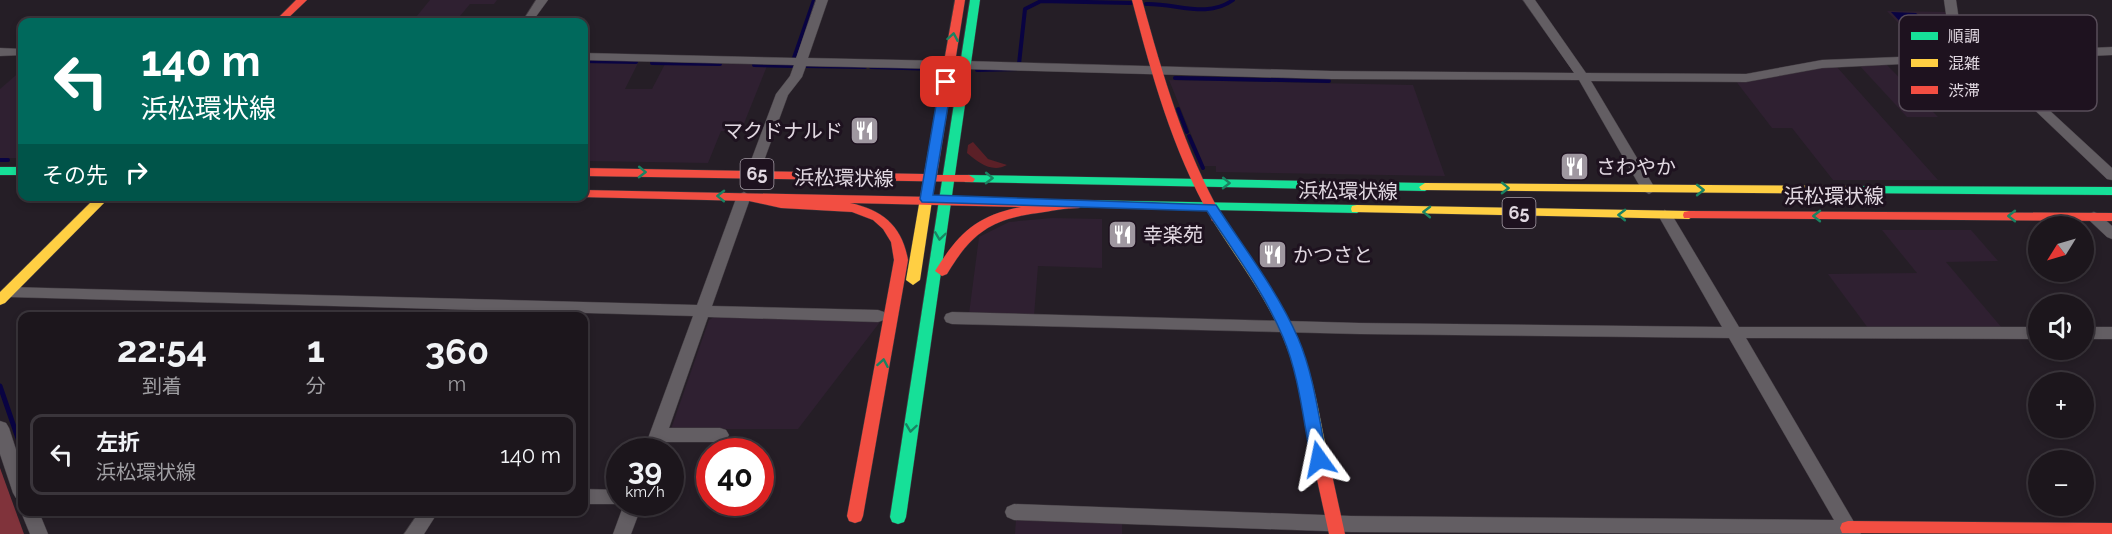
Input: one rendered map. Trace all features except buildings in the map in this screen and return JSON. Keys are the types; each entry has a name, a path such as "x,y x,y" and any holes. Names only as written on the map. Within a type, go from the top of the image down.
{"main road":[{"path":"283,18 302,0"},
{"path":"911,292 960,0"},
{"path":"898,517 975,0"},
{"path":"1137,0 1171,120 1197,182 1287,328 1300,365 1335,528"},
{"path":"0,171 18,171"},
{"name":"浜松環状線","path":"588,172 1649,190 2112,191"},
{"path":"0,185 18,185"},
{"name":"浜松環状線","path":"588,194 1665,215 2028,217"},
{"path":"744,196 782,204 855,208 877,218 893,232 901,250 855,516"},
{"path":"4,296 100,201"},
{"path":"931,294 951,250 958,240 978,224 1004,213 1064,205"},
{"name":"浜松環状線","path":"2094,217 2112,217"},
{"path":"872,420 893,380"},
{"path":"1850,531 2112,530"}],"street":[{"path":"530,18 542,0"},
{"path":"753,174 782,94 796,77 822,0"},
{"path":"1529,0 1583,76 1649,190"},
{"path":"1950,0 1952,15"},
{"path":"2097,52 2112,51"},
{"path":"0,52 18,52"},
{"path":"588,57 949,65"},
{"path":"965,65 1156,70 1746,78 1822,64 1899,61"},
{"path":"2043,111 2112,176"},
{"path":"657,438 744,196"},
{"path":"1665,215 1850,531"},
{"path":"2094,217 2112,234"},
{"path":"4,296 878,316"},
{"path":"952,318 1287,328 1734,333 2028,333"},
{"path":"2094,333 2112,333"},
{"path":"0,428 18,478"},
{"path":"684,439 720,435"},
{"path":"588,496 606,497"},
{"path":"1014,512 1335,528 1850,531"},
{"path":"32,516 39,534"},
{"path":"413,534 426,516"},
{"path":"622,534 629,516"}],"shaded area":[{"path":"430,0 497,0 494,4 470,4 458,18 415,18"},
{"path":"1887,11 1947,12 1948,15 1899,15 1899,24"},
{"path":"1891,12 1918,15 1899,15 1899,21"},
{"path":"588,62 638,63 625,89 652,89 665,64 767,66 741,131 721,131 708,163 588,161"},
{"path":"1886,64 1899,77 1899,108 1859,65"},
{"path":"1836,66 1938,180 1833,180 1792,128 1772,128 1735,80"},
{"path":"18,73 18,158 0,158 0,89"},
{"path":"1169,80 1413,85 1445,176 1216,172 1216,166 1204,166"},
{"path":"1901,111 1932,111 1938,117 1907,117"},
{"path":"973,142 988,159 1007,165 996,168 986,166 976,160 967,153 968,145"},
{"path":"1052,218 1102,219 1102,268 1038,266 1034,316 969,314 979,237 1009,222"},
{"path":"1882,230 1971,230 1998,261 1946,262 2002,328 1868,328 1828,274 1917,273"},
{"path":"714,317 880,322 798,429 671,429 709,320"},
{"path":"0,468 24,534 0,534"},
{"path":"1016,519 1122,523 1122,534 1015,534"}],"waterway":[{"path":"794,58 814,0"},
{"path":"1146,4 1202,9 1223,6 1233,0"},
{"path":"1019,64 1025,9 1041,1 1131,3"},
{"path":"588,61 636,62"},
{"path":"652,63 720,64"},
{"path":"754,65 793,66"},
{"path":"806,66 865,67"},
{"path":"871,67 936,69"},
{"path":"977,70 1019,69"},
{"path":"1175,78 1329,81"},
{"path":"1178,109 1187,132"},
{"path":"1189,136 1203,168"},
{"path":"0,160 8,160"},
{"path":"0,386 18,438"}],"traffic: fast":[{"path":"948,178 975,0"},
{"path":"0,171 18,171"},
{"path":"898,517 948,178"},
{"path":"969,179 1425,187"},
{"path":"1850,190 2112,191"},
{"path":"1079,204 1357,209"}],"traffic: slow":[{"path":"913,280 929,181"},
{"path":"1425,187 1850,190"},
{"path":"0,300 100,201"},
{"path":"1357,209 1689,215"},
{"path":"1217,218 1266,293 1291,340 1304,381 1319,452"}],"traffic: jam":[{"path":"283,18 302,0"},
{"path":"930,177 960,0"},
{"path":"1137,0 1169,112 1190,166 1217,218"},
{"path":"588,172 969,179"},
{"path":"588,194 1079,204"},
{"path":"744,196 781,204 837,206 866,211 878,217 888,226 897,242 901,260 855,516"},
{"path":"942,271 966,237 979,226 1007,214 1064,205"},
{"path":"1689,215 2112,217"},
{"path":"1319,452 1337,534"},
{"path":"1848,528 2112,530"}],"place":[{"name":"マクドナルド","path":"864,131"},
{"name":"さわやか","path":"1575,167"},
{"name":"幸楽苑","path":"1122,235"},
{"name":"かつさと","path":"1272,255"}],"route":[{"path":"946,82 926,199 1024,201 1064,205 1211,207 1286,326 1300,365 1319,459"}]}
